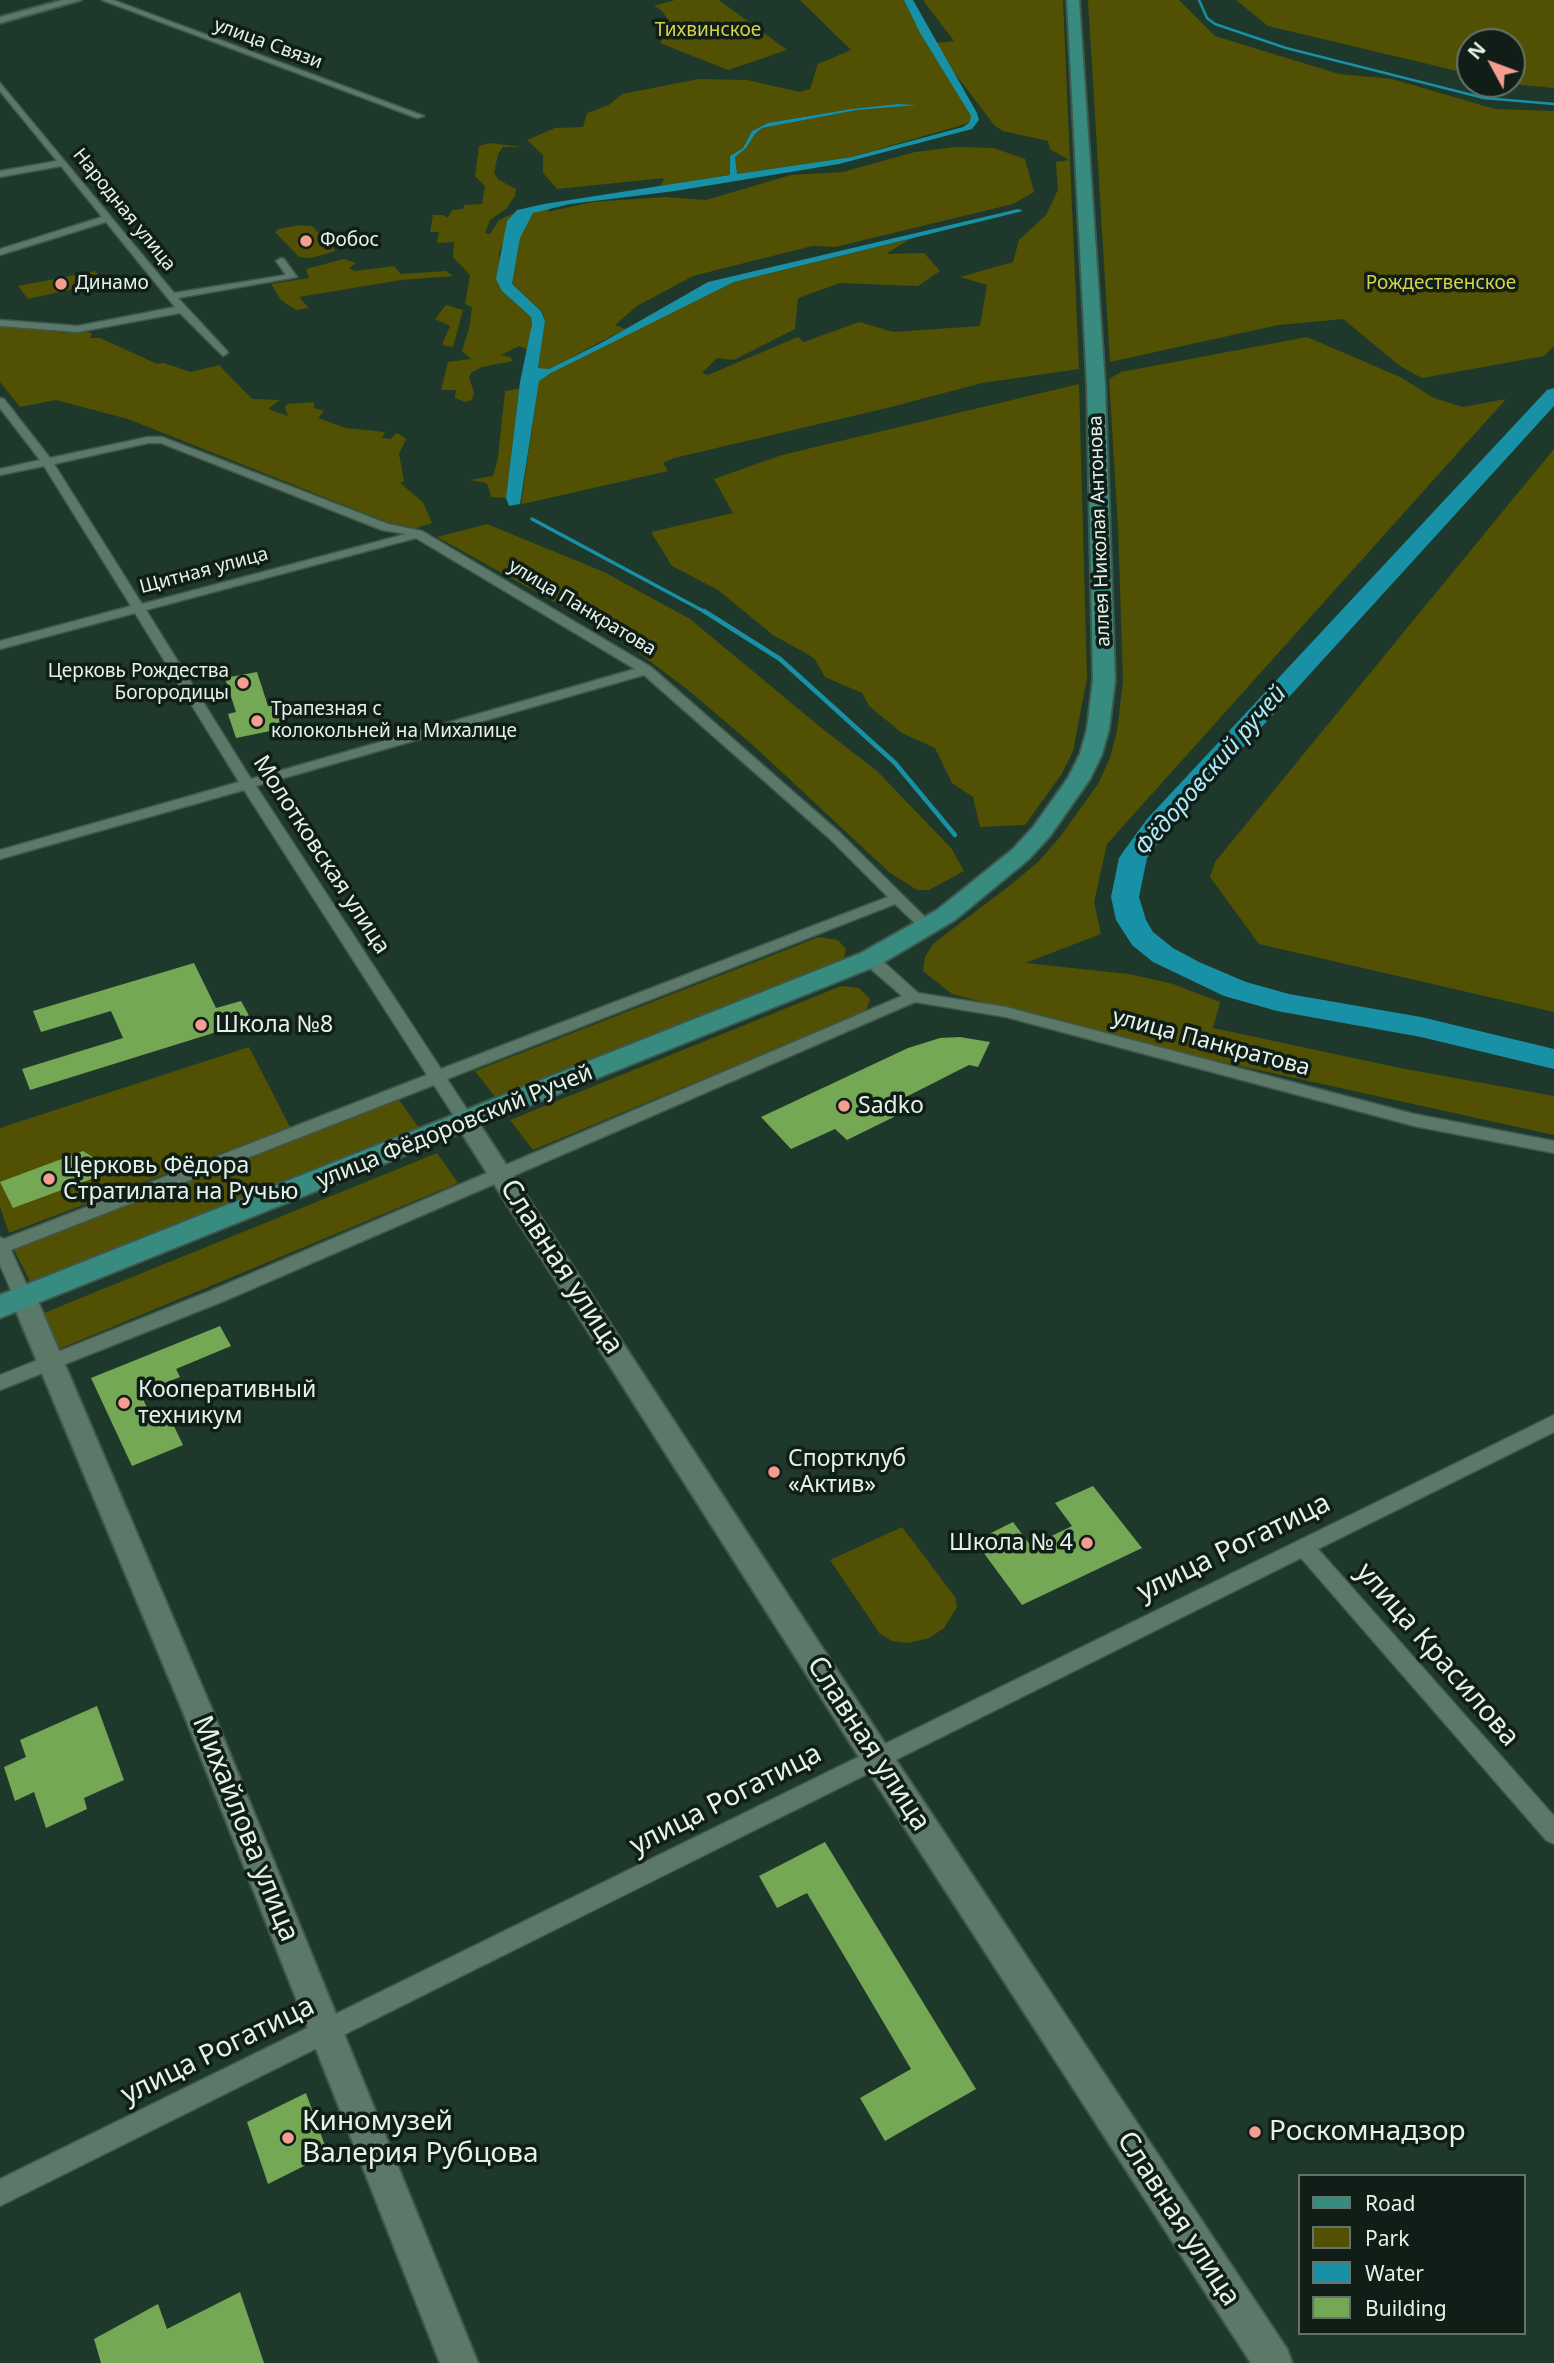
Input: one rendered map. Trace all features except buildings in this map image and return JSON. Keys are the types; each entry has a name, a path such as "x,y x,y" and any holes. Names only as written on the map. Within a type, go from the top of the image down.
{"main road":[{"name":"аллея Николая Антонова","path":"870,959 946,915 1021,854 1042,831 1079,779 1091,754 1103,706 1096,385 1073,0"},
{"name":"улица Фёдоровский Ручей","path":"12,1303 467,1123 870,959"}],"street":[{"path":"0,20 76,0"},
{"name":"улица Связи","path":"106,0 420,116"},
{"name":"Народная улица","path":"0,86 182,309 223,353"},
{"path":"0,174 63,163"},
{"path":"0,252 107,218"},
{"path":"172,296 292,276 281,261"},
{"path":"0,323 78,329 182,309"},
{"name":"Молотковская улица","path":"0,401 47,462 247,783 467,1123"},
{"name":"улица Панкратова","path":"47,462 148,440 162,440 386,527 405,529 418,534 646,670 834,835 927,926"},
{"path":"0,472 47,462"},
{"name":"Щитная улица","path":"0,645 418,534"},
{"path":"0,855 646,670"},
{"path":"12,1303 0,1246 898,898"},
{"path":"0,1383 501,1175 913,997 870,959"},
{"name":"улица Панкратова","path":"913,997 1006,1012 1415,1120 1554,1147"},
{"name":"Славная улица","path":"467,1123 877,1758 1273,2363"},
{"name":"Михайлова улица","path":"12,1303 52,1363 193,1699 459,2363"},
{"name":"улица Рогатица","path":"0,2193 1554,1423"},
{"name":"улица Красилова","path":"1303,1546 1550,1824"}],"green space":[{"name":"Тихвинское","path":"675,0 719,0 787,50 728,70 660,43 672,25 661,10 654,6"},
{"path":"800,0 904,0 920,33 971,116 969,123 852,157 737,174 734,157 746,148 762,128 857,110 913,105 851,109 768,123 752,131 743,148 730,156 730,175 660,186 665,178 557,189 543,173 543,155 527,140 555,128 583,127 587,113 609,105 622,94 699,79 747,80 800,92 810,89 818,64 851,50"},
{"path":"923,0 1063,0 1079,369 982,383 674,458 663,463 668,471 518,505 521,504 539,380 584,355 734,282 910,239 886,254 924,253 940,271 918,286 840,283 798,298 795,329 734,360 717,358 702,373 708,375 798,337 804,342 859,322 893,332 980,326 987,285 960,277 1013,262 1019,240 1046,215 1058,190 1056,162 1069,160 1050,149 1048,141 1003,131 995,126 956,75 936,43 954,41"},
{"name":"Рождественское","path":"1088,0 1179,0 1215,36 1339,74 1392,79 1495,109 1554,111 1554,346 1544,356 1422,378 1400,366 1343,319 1278,325 1110,362"},
{"path":"1236,0 1554,0 1554,88 1526,85 1526,28 1456,28 1456,71 1268,26"},
{"path":"490,143 522,147 503,147 498,154 494,173 499,180 516,189 515,196 506,209 490,220 485,233 490,234 499,220 514,213 507,221 499,253 502,291 531,317 532,324 527,349 519,346 501,355 510,357 513,361 482,367 472,372 469,377 474,393 472,400 465,402 455,398 456,390 441,390 448,362 471,359 462,351 472,307 465,304 470,275 453,257 454,242 437,243 439,232 430,232 433,215 448,218 452,210 463,209 464,205 482,204 485,186 475,176 479,146"},
{"path":"956,147 994,148 1025,159 1034,192 1013,204 835,247 812,246 693,276 637,306 615,325 625,329 549,369 538,368 545,321 542,311 512,284 520,238 533,213 550,207 548,212 592,202 665,197 706,200 791,175 843,172 915,152"},
{"name":"Фобос","path":"299,225 312,226 336,251 311,258 299,257 275,232"},
{"path":"344,259 356,263 349,268 355,271 394,266 401,274 446,271 453,276 401,280 299,297 309,308 296,310 281,300 271,284 309,278 306,269"},
{"name":"Динамо","path":"95,271 105,282 28,299 18,286"},
{"path":"446,305 463,310 453,347 442,345 450,326 435,319"},
{"path":"0,325 67,333 85,330 92,334 90,338 100,338 157,364 164,363 191,372 219,365 252,399 280,400 268,409 288,416 285,408 287,404 314,402 314,408 324,411 318,418 345,428 385,432 382,438 391,439 396,433 401,435 406,439 399,454 404,481 400,483 423,502 432,523 416,528 387,522 128,419 56,400 20,407 0,382"},
{"path":"1307,337 1400,377 1434,398 1463,407 1506,399 1107,844 1094,902 1101,934 1025,963 1129,974 1173,984 1220,1002 1213,1028 1400,1068 1554,1096 1554,1135 1149,1046 952,994 923,971 925,957 934,943 1039,861 1098,784 1110,758 1117,731 1123,681 1118,526 1109,379 1121,372"},
{"path":"1079,384 1087,679 1073,751 1061,775 1025,825 980,827 973,797 952,783 935,748 902,733 869,706 862,693 825,677 814,658 773,635 718,590 672,566 651,532 733,513 714,479 782,455"},
{"path":"519,389 506,498 491,497 487,483 469,480 493,476 498,458 505,391"},
{"path":"1554,449 1554,1012 1259,944 1210,877 1215,862"},
{"path":"487,524 604,572 690,619 877,771 951,848 964,871 929,890 917,890 890,873 754,746 687,689 639,653 598,626 437,537"},
{"path":"819,937 838,940 846,949 843,961 496,1098 475,1071"},
{"path":"841,986 859,988 870,999 866,1011 533,1150 510,1120"},
{"path":"249,1047 290,1127 9,1233 0,1207 0,1128"},
{"path":"399,1100 420,1129 31,1283 14,1250"},
{"path":"437,1153 458,1183 57,1350 39,1315"},
{"path":"902,1527 955,1597 957,1607 944,1628 929,1638 908,1643 892,1641 880,1634 830,1560"}],"water":[{"path":"904,0 913,0 977,113 979,120 972,129 839,164 675,191 570,204 533,213 520,238 512,284 541,311 545,321 538,368 549,369 601,343 708,282 1018,209 1023,211 734,282 551,373 539,381 520,504 509,506 506,498 520,382 532,324 531,317 502,291 496,279 507,221 517,210 544,204 730,175 730,156 743,148 752,131 768,123 851,109 898,104 917,105 857,110 762,128 735,157 737,174 852,157 963,127 969,123 971,116 920,33"}],"waterway":[{"path":"1199,0 1207,18 1215,24 1286,48 1484,98 1554,104"},
{"name":"Фёдоровский ручей","path":"1554,394 1157,825 1133,858 1125,897 1131,920 1142,938 1163,955 1188,969 1235,989 1288,1004 1421,1027 1554,1059"},
{"path":"532,519 707,613"},
{"path":"704,611 780,659 895,763 955,835"}],"place":[{"name":"Фобос","path":"306,241"},
{"name":"Динамо","path":"61,284"},
{"name":"Церковь Рождества Богородицы","path":"243,683"},
{"name":"Трапезная с колокольней на Михалице","path":"257,721"},
{"name":"Школа №8","path":"201,1025"},
{"name":"Sadko","path":"844,1106"},
{"name":"Церковь Фёдора Стратилата на Ручью","path":"49,1179"},
{"name":"Кооперативный техникум","path":"124,1403"},
{"name":"Спортклуб «Актив»","path":"774,1472"},
{"name":"Школа № 4","path":"1087,1543"},
{"name":"Роскомнадзор","path":"1255,2132"},
{"name":"Киномузей Валерия Рубцова","path":"288,2138"}]}
